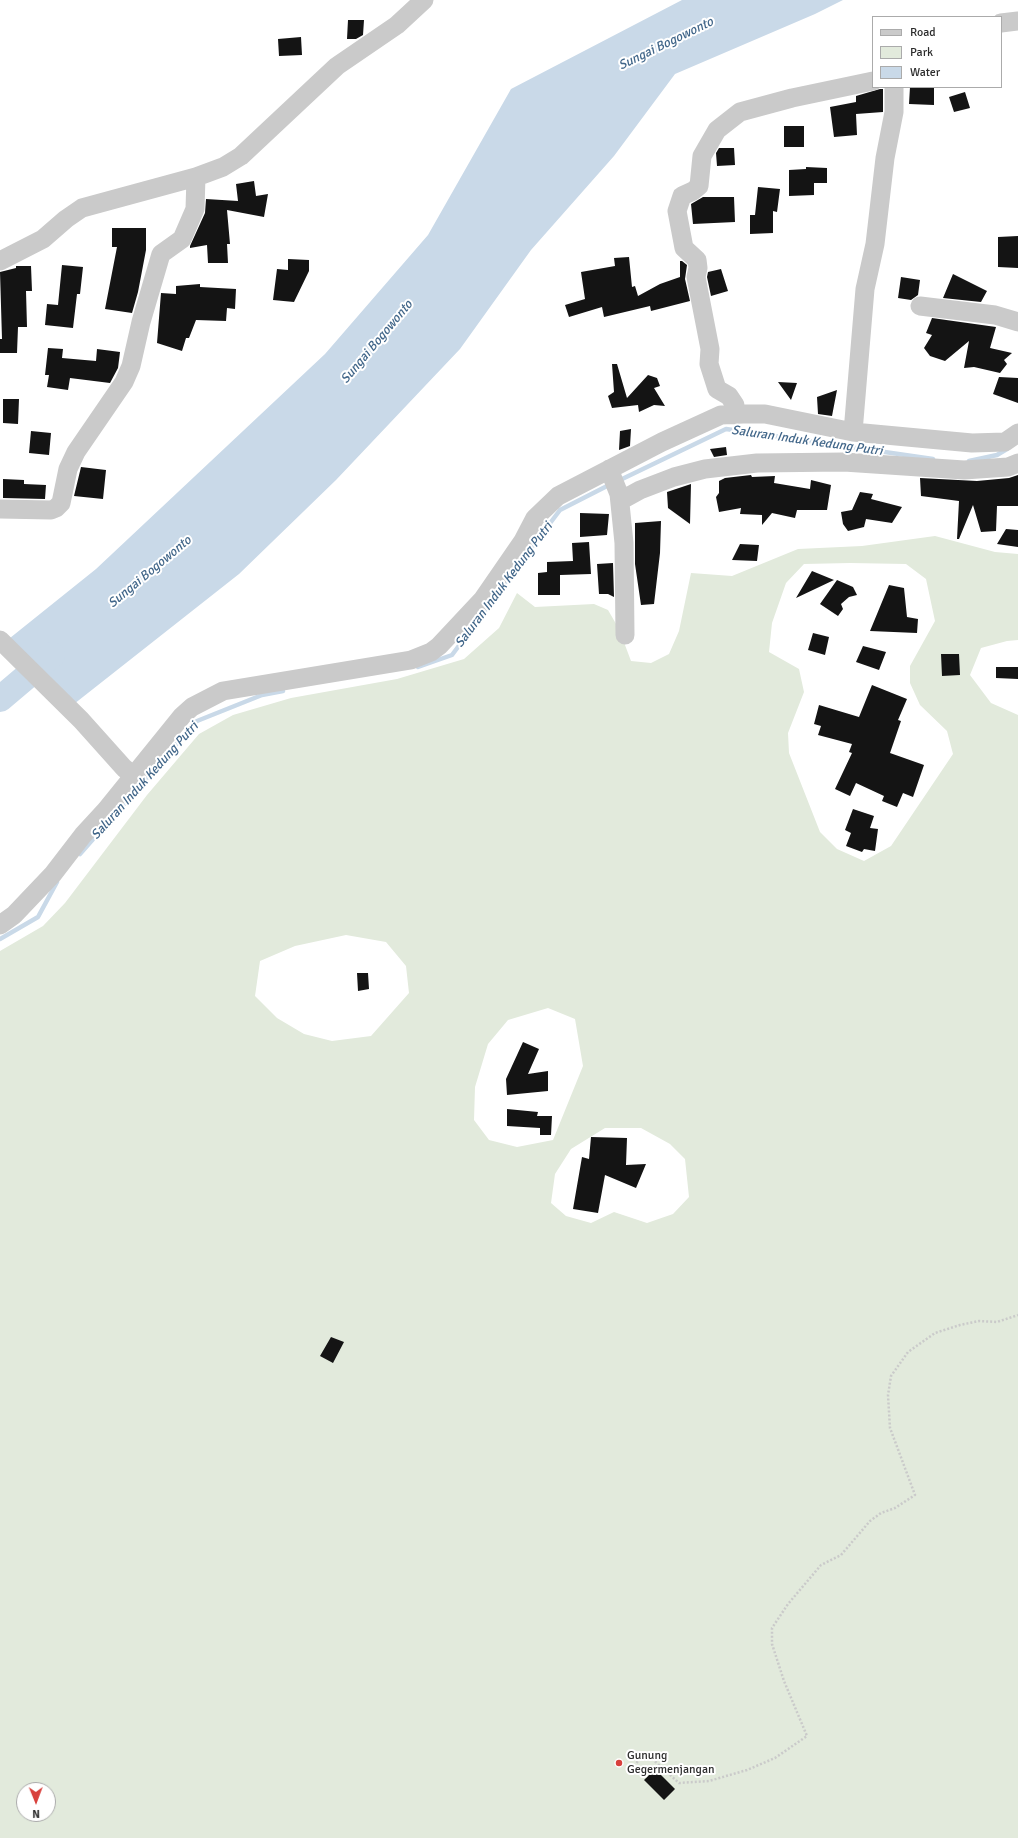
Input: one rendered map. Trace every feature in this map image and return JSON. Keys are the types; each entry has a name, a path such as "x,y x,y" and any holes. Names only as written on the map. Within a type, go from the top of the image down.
{"street":[{"path":"0,261 44,239 66,219 82,208 196,177 223,167 241,156 337,66 397,25 424,0"},
{"path":"1002,23 1018,21"},
{"path":"735,414 735,405 729,396 717,388 709,364 710,348 696,277 698,268 696,260 684,248 677,211 682,196 693,191 699,186 702,156 717,130 740,112 792,98 872,81"},
{"path":"853,432 864,289 875,244 885,158 894,112 894,88"},
{"path":"0,509 51,510 56,508 61,503 68,469 76,452 124,382 131,366 141,322 161,254 182,239 195,209 196,177"},
{"path":"920,306 995,315 1018,322"},
{"path":"0,925 14,915 53,874 83,835 134,776 182,716 192,707 223,691 411,660 431,652 444,641 483,599 523,541 535,518 558,496 610,472 712,419 735,414 766,414 853,432 965,443 998,444 1012,439 1018,433"},
{"path":"619,497 674,476 705,469 757,463 844,462 964,470 1008,467 1018,463"},
{"path":"610,472 619,497 624,543 625,635"},
{"path":"0,640 81,720 107,750 134,776"}],"path":[{"path":"643,1774 634,1766 642,1756 649,1756 679,1783 709,1781 748,1770 775,1758 807,1736 782,1674 772,1644 772,1628 788,1604 821,1565 841,1555 870,1521 881,1513 895,1508 915,1495 890,1428 888,1395 891,1376 908,1352 935,1333 960,1324 979,1321 997,1322 1018,1315"}],"green space":[{"path":"935,536 995,552 1018,554 1018,640 1007,641 981,648 970,675 991,703 1018,715 1018,1838 0,1838 0,951 43,926 65,903 147,795 199,734 233,715 291,698 397,679 464,659 499,628 517,593 535,607 594,604 608,610 619,629 631,661 651,663 669,654 679,631 691,573 732,576 798,549 862,546","holes":["804,564 906,564 926,579 935,621 910,666 910,683 920,705 947,731 953,754 891,846 864,861 837,849 820,832 789,753 788,733 804,692 799,669 769,652 772,623 786,583","346,935 386,942 406,966 409,993 371,1036 332,1041 304,1034 277,1018 255,996 260,961 295,946","548,1008 575,1019 583,1066 553,1140 517,1147 489,1140 474,1120 475,1087 488,1044 508,1020","605,1128 641,1128 670,1144 685,1159 689,1197 673,1214 647,1223 614,1212 591,1223 566,1216 551,1203 555,1174 571,1149"]}],"water":[{"path":"682,0 843,0 815,14 675,74 614,156 531,250 460,349 336,480 239,574 74,704 10,638 96,569 325,354 428,235 511,89"}],"building":[{"path":"348,20 364,20 363,35 356,39 347,39"},
{"path":"301,37 302,55 279,56 278,39"},
{"path":"910,88 934,88 934,105 909,104"},
{"path":"883,89 883,112 856,114 857,135 834,137 830,107 856,102 856,96"},
{"path":"965,92 970,108 954,112 949,97"},
{"path":"784,126 804,126 804,147 784,147"},
{"path":"719,148 734,148 735,165 717,166 716,153"},
{"path":"806,167 827,168 827,183 814,183 814,195 789,196 789,170 806,169"},
{"path":"254,181 256,196 268,194 264,217 227,210 230,244 227,244 228,263 208,263 207,245 190,248 205,213 206,199 238,201 236,184"},
{"path":"758,187 780,189 777,212 773,211 773,233 750,234 750,215 755,215"},
{"path":"703,197 734,197 735,222 693,224 691,204"},
{"path":"112,228 146,228 146,250 138,292 132,313 105,309 117,247 112,247"},
{"path":"1018,236 1018,268 998,267 998,237"},
{"path":"629,257 632,287 635,286 638,296 660,284 680,277 680,261 682,261 687,265 685,279 690,301 651,311 650,306 604,317 602,307 569,317 565,305 585,299 581,272 615,266 614,258"},
{"path":"288,259 309,260 309,271 294,302 273,300 277,269 288,270"},
{"path":"62,265 83,267 80,294 77,294 73,328 45,325 47,304 58,305"},
{"path":"16,266 31,266 32,291 26,291 27,327 18,327 17,353 0,353 0,339 2,339 0,272 16,268"},
{"path":"721,269 728,291 711,296 707,277 708,272"},
{"path":"953,274 987,291 981,302 943,298"},
{"path":"901,277 920,280 918,295 911,300 898,298"},
{"path":"200,284 200,287 236,289 235,309 227,308 226,321 196,320 189,338 186,338 182,351 157,343 161,293 176,294 176,286"},
{"path":"932,318 996,327 990,348 1012,353 1004,360 1007,364 1000,373 974,367 964,368 969,341 945,361 930,356 924,348 932,335 926,333"},
{"path":"48,348 63,349 62,358 96,361 97,349 120,352 118,368 110,383 70,378 68,390 47,387 49,375 45,375"},
{"path":"612,364 617,364 627,398 648,375 657,378 660,386 654,388 665,406 654,405 639,412 638,405 612,408 608,396 614,392"},
{"path":"999,377 1018,378 1018,403 993,394"},
{"path":"778,382 797,383 791,400"},
{"path":"837,390 832,416 818,414 817,397"},
{"path":"3,399 19,399 18,424 3,423"},
{"path":"631,429 630,446 619,450 620,431"},
{"path":"31,431 51,433 49,455 29,453"},
{"path":"726,447 727,455 714,457 710,449"},
{"path":"81,467 106,470 103,499 74,496"},
{"path":"751,475 752,477 775,476 774,483 810,489 811,480 831,485 827,510 797,510 795,518 772,513 762,525 762,515 740,514 741,508 719,512 716,497 719,493 719,481 725,478"},
{"path":"1018,475 1018,506 997,506 996,531 981,532 973,505 959,539 957,539 959,501 921,496 920,478 977,481 1009,478"},
{"path":"3,479 24,480 24,484 46,485 45,499 3,498"},
{"path":"691,484 690,524 668,508 667,492"},
{"path":"860,492 873,494 871,499 902,507 892,523 866,519 864,527 848,531 843,524 841,512 852,510"},
{"path":"580,513 609,514 607,535 580,537"},
{"path":"661,521 660,553 654,604 641,605 635,564 635,523"},
{"path":"1006,529 1018,530 1018,547 997,544"},
{"path":"589,542 591,574 560,575 560,595 538,595 538,573 547,572 547,562 573,561 572,543"},
{"path":"740,544 759,545 757,561 732,560"},
{"path":"613,563 614,597 608,594 599,594 597,564"},
{"path":"812,571 834,580 796,598"},
{"path":"837,580 853,587 857,595 849,597 841,604 843,609 838,616 820,604"},
{"path":"889,585 904,588 907,617 918,619 917,633 870,631"},
{"path":"813,633 829,637 825,655 808,650"},
{"path":"863,646 886,652 879,670 856,662"},
{"path":"941,654 959,654 960,675 942,676"},
{"path":"996,667 1018,667 1018,679 996,678"},
{"path":"872,685 907,699 898,720 901,721 890,753 924,765 913,797 903,793 897,807 882,801 884,796 856,783 850,796 835,789 852,753 849,752 852,744 818,735 821,726 814,724 819,705 859,717"},
{"path":"853,809 874,816 870,828 878,829 875,851 864,849 862,852 846,846 851,833 845,830"},
{"path":"357,973 368,973 369,989 358,991"},
{"path":"523,1042 539,1049 528,1074 548,1071 548,1091 507,1095 506,1079"},
{"path":"507,1109 538,1112 537,1116 552,1116 551,1135 540,1135 540,1128 507,1126"},
{"path":"591,1137 627,1138 626,1165 646,1164 636,1188 605,1175 598,1213 573,1209 582,1157 589,1159"},
{"path":"331,1337 344,1342 333,1363 320,1356"},
{"path":"655,1769 675,1789 664,1800 644,1780"}],"waterway":[{"name":"Saluran Induk Kedung Putri","path":"618,481 726,429 933,459"},
{"name":"Saluran Induk Kedung Putri","path":"969,461 997,455 1007,449"},
{"name":"Saluran Induk Kedung Putri","path":"505,583 560,510 611,484"},
{"name":"Saluran Induk Kedung Putri","path":"418,667 452,655 487,608"},
{"name":"Sungai Bogowonto","path":"0,699 52,655"},
{"name":"Saluran Induk Kedung Putri","path":"80,854 197,721 262,695 283,691"},
{"name":"Saluran Induk Kedung Putri","path":"0,939 38,917 57,882"}],"place":[{"name":"Gunung Gegermenjangan","path":"619,1763"}]}
